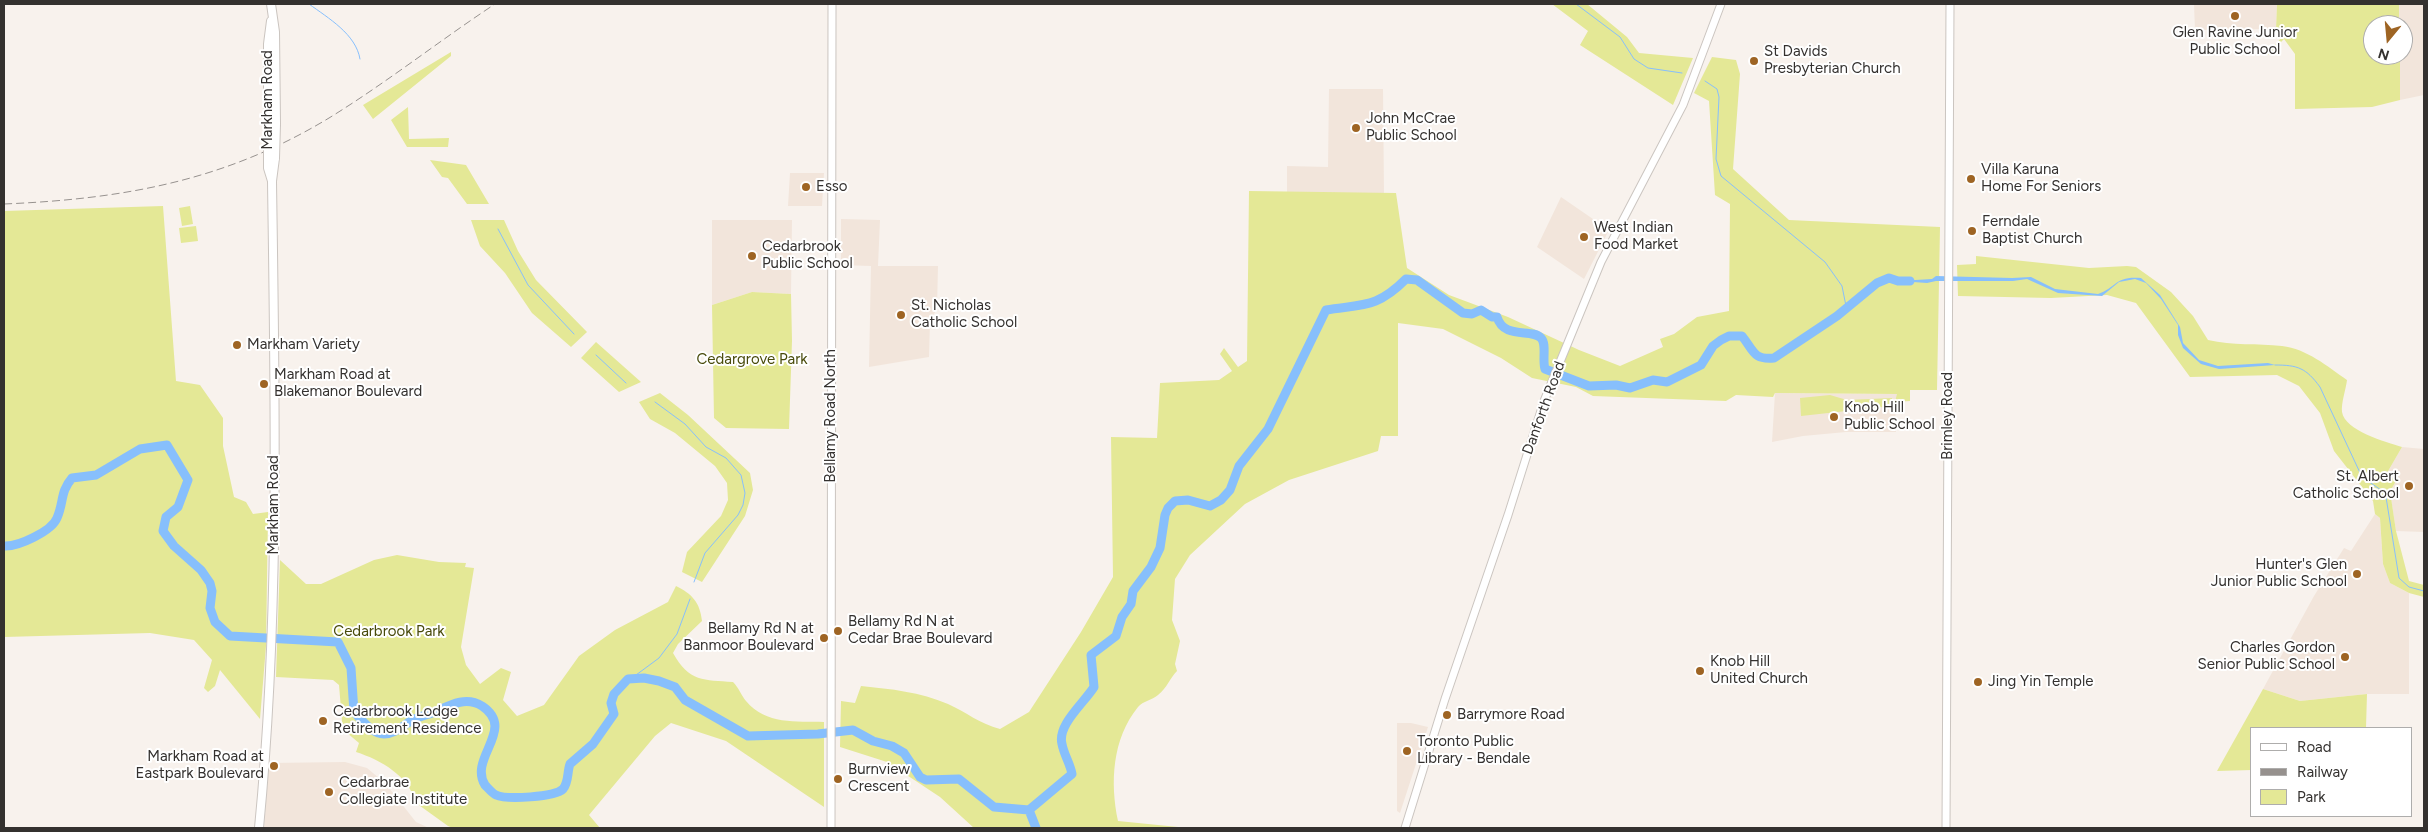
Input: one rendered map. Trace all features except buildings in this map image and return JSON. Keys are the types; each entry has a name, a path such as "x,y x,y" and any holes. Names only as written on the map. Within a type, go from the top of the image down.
{"main road":[{"name":"Markham Road","path":"259,828 273,632 272,125 275,32 271,4"},
{"name":"Bellamy Road North","path":"831,828 832,4"},
{"name":"Danforth Road","path":"1405,828 1538,417 1601,262 1669,135 1689,91 1721,4"},
{"name":"Brimley Road","path":"1946,828 1950,4"}],"shaded area":[{"name":"Glen Ravine Junior Public School","path":"2194,4 2277,4 2276,29 2195,30"},
{"path":"2399,4 2424,4 2424,95 2400,100 2400,65 2413,65 2413,15 2399,15"},
{"name":"John McCrae Public School","path":"1329,89 1383,89 1384,194 1287,192 1287,166 1328,167"},
{"path":"790,173 824,173 822,206 788,206"},
{"path":"1561,197 1609,230 1584,279 1537,247"},
{"name":"St. Nicholas Catholic School","path":"841,219 880,220 878,266 938,266 937,308 930,322 929,357 869,367 871,266 841,265"},
{"name":"Cedarbrook Public School","path":"712,220 792,220 791,294 752,292 712,305"},
{"name":"Knob Hill Public School","path":"1775,393 1898,394 1895,402 1896,432 1846,432 1803,436 1772,442"},
{"name":"St. Albert Catholic School","path":"2402,447 2424,449 2424,532 2396,531 2387,473"},
{"name":"Charles Gordon Senior Public School","path":"2375,514 2380,518 2383,564 2390,583 2409,593 2409,694 2367,694 2300,701 2263,689 2314,596 2344,548 2351,551"},
{"path":"1397,723 1411,723 1428,727 1400,813 1397,811"},
{"name":"Cedarbrae Collegiate Institute","path":"345,762 367,768 385,783 416,822 429,828 264,828 269,763"}],"green space":[{"path":"1552,4 1587,4 1627,37 1639,53 1693,58 1673,105 1580,45 1588,31"},
{"path":"2277,4 2399,4 2399,15 2363,15 2363,65 2400,65 2400,100 2372,107 2295,109 2295,54 2284,39 2267,54 2282,37 2276,29"},
{"path":"451,52 451,56 373,119 363,105"},
{"path":"1712,57 1736,60 1740,74 1733,169 1789,220 1940,227 1937,390 1910,390 1910,401 1895,402 1897,394 1775,393 1773,397 1736,395 1726,401 1593,396 1576,387 1532,378 1501,358 1443,329 1398,323 1398,436 1381,436 1378,451 1289,480 1245,504 1190,555 1175,579 1172,620 1180,641 1175,664 1177,671 1161,692 1156,697 1140,705 1129,720 1118,747 1115,762 1114,792 1118,821 1188,828 974,828 940,797 887,762 840,747 841,701 855,703 861,686 927,697 948,704 1000,729 1029,712 1081,632 1113,577 1111,437 1157,438 1160,383 1219,380 1232,371 1220,354 1224,348 1238,367 1247,361 1249,191 1396,193 1407,268 1449,295 1508,317 1579,350 1620,366 1663,347 1660,339 1674,334 1697,317 1729,311 1730,204 1715,195 1709,101 1694,93"},
{"path":"408,107 409,139 449,138 448,147 407,147 391,120"},
{"path":"430,160 466,165 489,204 467,204 448,178 442,177"},
{"path":"163,206 176,381 200,385 223,418 223,446 234,497 246,502 253,514 268,512 266,646 260,719 220,670 215,686 208,692 204,688 212,660 194,640 150,633 4,637 4,211"},
{"path":"190,206 193,224 182,226 179,208"},
{"path":"471,220 504,220 518,251 536,280 587,332 571,347 532,313 505,273 480,246"},
{"path":"196,226 198,241 181,243 179,228"},
{"path":"1976,256 2089,268 2136,267 2171,292 2193,316 2208,340 2291,348 2308,354 2347,380 2342,408 2345,419 2350,425 2367,435 2402,447 2387,473 2396,481 2390,491 2396,531 2409,581 2424,585 2424,597 2409,593 2390,583 2383,564 2380,518 2375,514 2373,501 2334,451 2320,413 2299,386 2277,375 2190,377 2136,303 2107,295 2051,298 1958,296 1957,265 1976,264"},
{"name":"Cedargrove Park","path":"752,292 791,294 792,341 789,429 726,428 714,418 712,305"},
{"path":"596,342 641,382 619,392 581,358"},
{"path":"660,393 688,415 750,473 753,490 745,516 702,582 682,572 687,552 721,516 728,500 727,483 715,466 675,433 650,419 639,402"},
{"path":"1830,395 1847,400 1892,398 1892,406 1801,416 1800,398"},
{"name":"Cedarbrook Park","path":"397,555 439,562 466,563 465,567 474,568 461,647 466,665 480,684 501,668 511,672 503,700 517,716 544,705 579,656 615,630 668,602 676,586 682,589 694,599 702,621 678,644 673,653 685,669 698,678 705,680 733,682 754,709 772,718 824,722 824,807 726,741 671,723 655,736 589,815 600,828 453,828 448,826 416,803 407,785 393,770 356,752 359,743 340,727 342,721 339,685 333,680 276,677 280,560 306,584 321,584 374,560"},
{"path":"2263,689 2300,701 2367,694 2366,727 2250,727 2250,770 2217,771"}],"water":[{"path":"1936,276 2031,277 2055,289 2098,294 2121,280 2141,278 2160,295 2180,327 2183,343 2199,360 2218,366 2268,363 2275,365 2219,369 2201,364 2183,348 2178,335 2178,325 2161,299 2146,283 2135,279 2119,282 2102,296 2058,293 2027,279 2013,281 1936,281 1927,283 1899,281 1932,279"}],"waterway":[{"path":"309,4 347,34 353,42 360,59"},
{"path":"1576,4 1620,37 1634,59 1648,68 1682,73"},
{"path":"1705,81 1717,89 1719,97 1716,159 1721,176 1825,262 1842,286 1846,306"},
{"path":"498,229 528,285 574,334"},
{"path":"1029,810 1072,774 1062,744 1063,729 1072,714 1094,687 1091,655 1116,636 1122,617 1131,604 1133,591 1151,567 1160,548 1165,515 1168,508 1175,501 1188,500 1210,506 1221,500 1230,490 1239,466 1268,429 1326,310 1369,303 1387,295 1406,279 1417,280 1463,313 1472,314 1481,310 1492,317 1497,317 1506,329 1537,335 1544,344 1545,369 1589,386 1616,385 1630,388 1653,380 1667,382 1701,365 1713,346 1729,336 1742,336 1758,356 1774,358 1837,316 1877,283 1889,278 1898,281 1910,281"},
{"path":"596,355 626,383"},
{"path":"2275,365 2301,369 2320,387 2362,477 2381,490 2386,497 2399,578 2409,587 2424,591"},
{"path":"655,402 685,424 706,447 726,458 741,475 745,493 743,505 738,515 705,553 694,582"},
{"path":"4,546 26,541 49,528 57,518 64,493 72,478 96,475 140,449 167,445 188,480 178,507 166,517 163,531 174,546 201,570 210,583 212,591 210,608 215,622 230,636 338,642 351,668 354,712 375,732 392,733 417,718 458,703 470,702 482,706 491,715 495,724 494,734 482,764 481,775 485,785 496,795 502,797 531,797 551,794 563,789 570,764 593,744 614,714 611,703 614,694 628,679 644,678 675,687 685,700 748,736 818,734 853,730 873,741 892,746 904,753 920,777 926,780 959,779 994,807 1029,810"},
{"path":"632,678 659,658 677,634 690,599"},
{"path":"1029,810 1036,828"}],"railway":[{"path":"4,204 90,197 132,191 212,172 251,157 290,140 329,118 371,91 495,4"}],"place":[{"name":"Glen Ravine Junior Public School","path":"2235,16"},
{"name":"St Davids Presbyterian Church","path":"1754,61"},
{"name":"John McCrae Public School","path":"1356,128"},
{"name":"Villa Karuna Home For Seniors","path":"1971,179"},
{"name":"Esso","path":"806,187"},
{"name":"Ferndale Baptist Church","path":"1972,231"},
{"name":"West Indian Food Market","path":"1584,237"},
{"name":"Cedarbrook Public School","path":"752,256"},
{"name":"St. Nicholas Catholic School","path":"901,315"},
{"name":"Markham Variety","path":"237,345"},
{"name":"Markham Road at Blakemanor Boulevard","path":"264,384"},
{"name":"Knob Hill Public School","path":"1834,417"},
{"name":"St. Albert Catholic School","path":"2409,486"},
{"name":"Hunter's Glen Junior Public School","path":"2357,574"},
{"name":"Bellamy Rd N at Cedar Brae Boulevard","path":"838,631"},
{"name":"Bellamy Rd N at Banmoor Boulevard","path":"824,638"},
{"name":"Charles Gordon Senior Public School","path":"2345,657"},
{"name":"Knob Hill United Church","path":"1700,671"},
{"name":"Jing Yin Temple","path":"1978,682"},
{"name":"Barrymore Road","path":"1447,715"},
{"name":"Cedarbrook Lodge Retirement Residence","path":"323,721"},
{"name":"Toronto Public Library - Bendale","path":"1407,751"},
{"name":"Markham Road at Eastpark Boulevard","path":"274,766"},
{"name":"Burnview Crescent","path":"838,779"},
{"name":"Cedarbrae Collegiate Institute","path":"329,792"}]}
